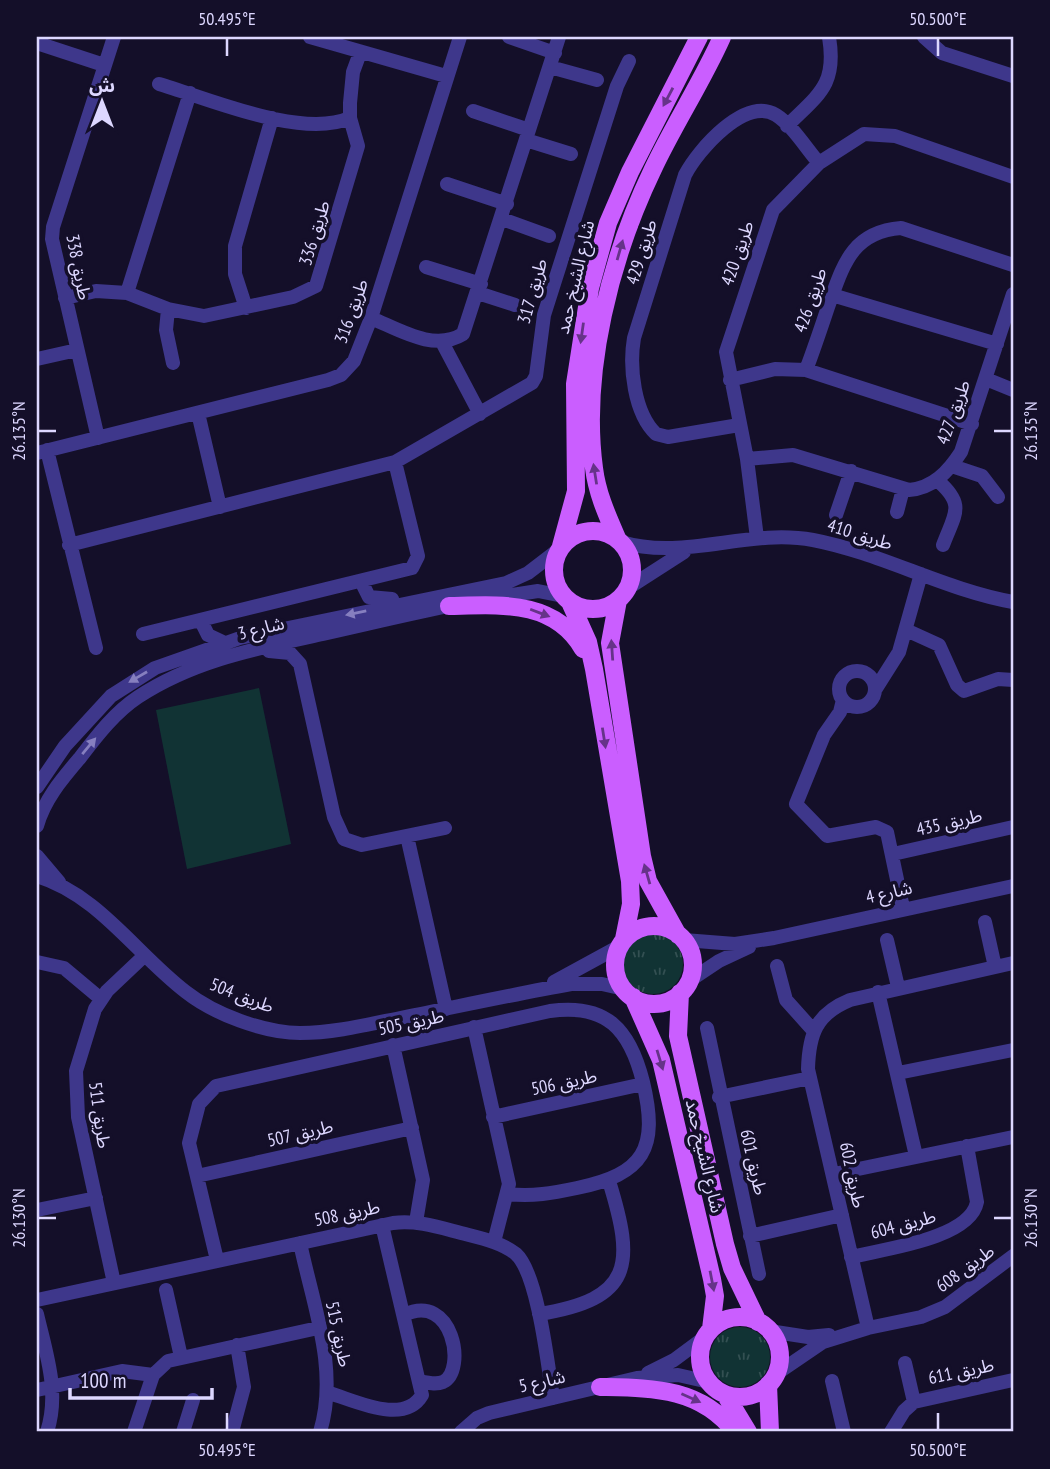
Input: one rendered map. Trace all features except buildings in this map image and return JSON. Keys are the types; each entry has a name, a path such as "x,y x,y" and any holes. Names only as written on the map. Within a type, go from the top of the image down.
{"main road":[{"name":"شارع الشيخ حمد","path":"560,548 576,491 575,384 590,288 608,223 630,172 699,37"},
{"name":"شارع الشيخ حمد","path":"619,540 599,492 592,441 594,388 607,298 625,235 643,189 722,37"},
{"path":"578,533 608,533 619,540 627,550 632,569 610,642 642,856 648,881 692,960 685,987 660,1003 645,1003 628,993 615,966 631,904 630,881 588,642 553,569 560,548 578,533"},
{"path":"566,599 589,609 609,606 623,594"},
{"path":"452,599 537,610 554,618 577,638 594,669"},
{"path":"622,942 636,930 650,926 665,928 681,937"},
{"name":"شارع الشيخ حمد","path":"685,987 677,1036 725,1244 736,1278 764,1326"},
{"name":"شارع الشيخ حمد","path":"628,993 661,1059 715,1296 708,1333"},
{"path":"748,1432 725,1394 709,1382 700,1357 708,1333 730,1319 744,1318 764,1326 778,1348 772,1379 770,1432"},
{"path":"725,1394 748,1396 772,1379"},
{"path":"600,1387 654,1388 686,1395 714,1411 735,1432"}],"street":[{"name":"طريق 338","path":"98,438 53,252 53,227 114,37"},
{"path":"310,37 446,76"},
{"name":"طريق 316","path":"42,451 341,375 354,361 371,318 460,37"},
{"path":"509,37 597,80"},
{"path":"371,318 434,343 451,341 463,334 480,289 559,37"},
{"path":"787,126 827,84 833,67 829,37"},
{"path":"924,37 942,53 1013,76"},
{"path":"37,43 104,65"},
{"name":"طريق 336","path":"65,298 96,291 127,293 169,309 204,316 246,309 310,291 320,281 358,146 350,118 353,72 360,53"},
{"name":"طريق 317","path":"69,545 395,462 534,380 544,315 617,86 629,61"},
{"path":"159,84 272,118 315,126 332,125 350,118"},
{"path":"127,293 190,93"},
{"path":"473,111 571,154"},
{"name":"طريق 429","path":"739,425 668,437 656,434 643,416 635,385 632,349 685,175 696,155 733,122 751,111 773,113 819,163"},
{"path":"246,309 235,274 235,246 272,118"},
{"name":"طريق 420","path":"757,538 747,459 730,380 727,341 768,219 780,202 819,163 856,137 884,134 1013,177"},
{"path":"447,184 507,204"},
{"path":"502,219 549,236"},
{"name":"طريق 426","path":"806,370 845,260 867,237 886,230 917,232 1013,265"},
{"path":"426,267 514,305"},
{"name":"طريق 427","path":"903,489 917,489 937,480 961,453 1013,294"},
{"path":"832,295 997,344"},
{"path":"169,309 166,330 173,363"},
{"path":"442,342 480,414"},
{"path":"37,359 77,350"},
{"path":"730,380 775,369 806,370 972,424"},
{"path":"986,379 1013,390"},
{"path":"198,413 220,508"},
{"path":"42,451 96,648"},
{"path":"747,459 793,455 903,489 897,512"},
{"path":"143,634 408,570 418,560 395,462"},
{"path":"952,466 982,476 990,482 998,497"},
{"path":"836,515 851,471"},
{"path":"937,480 957,501 943,545"},
{"name":"طريق 410","path":"619,540 656,550 691,548 757,538 813,540 1013,602"},
{"name":"شارع 3","path":"37,826 41,811 60,782 107,724 135,699 200,665 250,650 323,634 521,578 560,548"},
{"name":"طريق 410","path":"623,594 691,548"},
{"path":"829,726 851,717 871,701 875,690 897,657 921,574"},
{"path":"361,581 364,592 375,600 426,591 452,599"},
{"name":"شارع 3","path":"37,787 65,746 111,696 155,668 196,652 225,643 452,599 538,591 566,599"},
{"path":"201,621 208,635 225,643"},
{"path":"196,652 202,632 201,621"},
{"path":"906,630 939,645 957,685 964,691 998,679 1013,680"},
{"path":"323,634 304,648 300,664 339,831 348,841 362,845 445,828"},
{"path":"250,650 290,653 300,664"},
{"path":"888,671 868,675 854,672 843,678 839,690 843,700 838,718 829,726 799,793 797,806 827,836 872,828 884,830 889,835 903,908"},
{"path":"868,675 875,690"},
{"path":"843,700 855,707 865,705"},
{"name":"طريق 435","path":"893,854 1013,827"},
{"path":"407,836 446,1009"},
{"name":"طريق 504","path":"37,856 62,886 117,927 144,956 187,993 218,1010 259,1025 297,1033 338,1030 536,990 584,983 628,993"},
{"name":"طريق 504","path":"37,876 62,886"},
{"name":"شارع 4","path":"681,937 735,944 1013,886"},
{"path":"985,922 995,967"},
{"name":"شارع 4","path":"685,987 737,951 774,938"},
{"path":"887,940 898,987"},
{"name":"طريق 504","path":"536,990 587,966 622,942"},
{"name":"طريق 511","path":"114,1283 75,1086 79,1055 90,1020 101,999 144,956"},
{"path":"37,962 64,968 101,999"},
{"path":"777,966 786,1000 812,1030 827,1012 838,1004 898,987 1013,963"},
{"path":"878,992 916,1156"},
{"name":"طريق 505","path":"217,1260 191,1155 190,1132 199,1104 216,1086 564,1009 593,1012 625,1035 636,1056 650,1126 647,1144 638,1160 609,1181 538,1196 508,1194"},
{"path":"474,1027 508,1175 508,1194 494,1242"},
{"name":"طريق 601","path":"707,1028 719,1097 759,1274"},
{"name":"طريق 602","path":"812,1030 808,1049 810,1078 834,1174 863,1329"},
{"path":"393,1045 423,1180 416,1222"},
{"path":"898,1073 1013,1050"},
{"path":"719,1097 810,1078"},
{"name":"طريق 506","path":"493,1116 643,1084"},
{"name":"طريق 507","path":"197,1176 412,1128"},
{"path":"834,1174 1013,1137"},
{"name":"طريق 604","path":"851,1257 944,1234 963,1224 977,1202 967,1146"},
{"path":"539,1314 589,1304 610,1288 618,1275 623,1261 622,1229 609,1181"},
{"path":"37,1210 96,1198"},
{"path":"750,1236 842,1215"},
{"name":"طريق 508","path":"37,1300 382,1226 416,1222 494,1242 509,1249 525,1266 539,1314 553,1398"},
{"path":"329,1393 387,1410 400,1410 420,1400 423,1391 382,1226"},
{"name":"طريق 515","path":"300,1243 329,1393 320,1432"},
{"name":"طريق 608","path":"764,1326 808,1337 908,1320 944,1307 1013,1256"},
{"path":"166,1290 181,1357"},
{"path":"404,1315 422,1310 440,1315 445,1320 453,1349 452,1370 445,1380 434,1383 421,1381"},
{"path":"37,1314 53,1386 53,1409 47,1432"},
{"path":"134,1432 153,1375 168,1362 318,1328"},
{"name":"طريق 608","path":"772,1379 823,1342 863,1329"},
{"name":"شارع 5","path":"637,1378 674,1360 708,1333"},
{"path":"232,1432 244,1387 237,1345"},
{"path":"905,1363 914,1402"},
{"path":"37,1390 122,1371 153,1375"},
{"name":"شارع 5","path":"461,1432 477,1418 637,1378 678,1375 709,1382"},
{"name":"طريق 611","path":"891,1432 896,1422 914,1402 1013,1380"},
{"path":"832,1381 844,1432"},
{"path":"183,1432 193,1400"}],"green space":[{"path":"259,688 291,844 187,869 156,710"},
{"path":"653,934 670,939 678,947 683,964 678,981 670,989 653,994 636,989 628,981 623,964 628,947 636,939"},
{"path":"734,1327 746,1327 765,1340 770,1357 768,1369 757,1382 746,1387 734,1387 715,1374 710,1363 710,1351 723,1332"}]}
